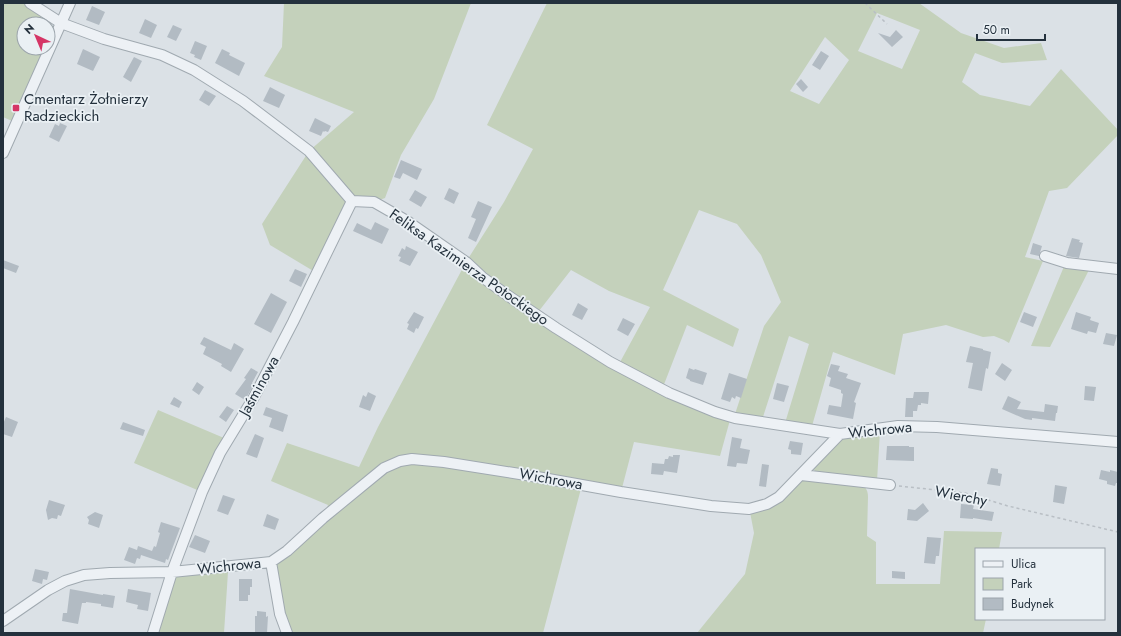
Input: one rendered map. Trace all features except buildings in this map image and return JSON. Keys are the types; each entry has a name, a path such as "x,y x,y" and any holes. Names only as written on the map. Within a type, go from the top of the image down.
{"street":[{"path":"30,3 61,23 104,40 162,56 194,70 242,101 309,151 352,201"},
{"path":"3,153 70,3"},
{"name":"Feliksa Kazimierza Potockiego","path":"352,201 374,202 407,221 466,262 482,277 506,295 610,362 669,393 715,412 736,418 840,434"},
{"name":"Jaśminowa","path":"153,633 172,572 202,492 220,453 254,397 293,322 352,201"},
{"path":"1046,256 1067,263 1118,269"},
{"name":"Wichrowa","path":"3,621 31,601 65,581 84,575 172,572 271,562 287,551 323,518 384,468 400,461 412,459 444,462 711,506 749,509 767,504 779,497 840,434 898,426 937,427 1118,442"},
{"path":"801,475 890,485"},
{"path":"271,562 280,614 288,633"}],"path":[{"path":"865,3 886,24"},
{"name":"Wierchy","path":"890,485 965,493 1008,506 1118,532"}],"green space":[{"path":"3,3 23,3 43,16 16,16 16,56 40,56 12,121 3,117"},
{"path":"284,3 471,3 434,99 401,155 385,198 374,202 352,201 315,272 270,245 262,224 309,151 354,112 264,76 282,47"},
{"path":"547,3 919,3 961,33 1004,48 1041,43 1047,60 1002,63 975,53 962,82 980,95 1030,106 1061,69 1118,130 1118,135 1067,188 1049,191 1025,257 1043,261 1009,343 994,336 983,337 946,325 903,334 895,375 833,352 812,426 785,423 809,344 789,336 762,420 735,414 764,326 781,302 761,255 737,224 699,210 663,290 739,329 733,347 687,325 663,387 619,364 650,307 609,291 571,270 535,316 607,366 665,396 730,420 720,456 634,442 622,488 583,481 543,633 287,633 271,562 323,518 328,505 271,481 287,443 359,467 378,427 466,262 504,202 533,149 487,125","holes":["877,13 920,30 902,69 858,51","825,37 849,60 819,104 790,91"]},
{"path":"1065,264 1090,268 1050,347 1031,346"},
{"path":"158,410 224,438 202,492 134,463"},
{"path":"880,431 877,481 815,472 813,467 844,438"},
{"path":"801,475 862,484 868,493 867,536 876,542 876,584 940,584 944,531 1002,532 999,548 975,548 975,620 986,620 983,633 697,633 745,574 754,533 750,512"},
{"path":"228,572 224,633 158,633 174,576"}],"place":[{"name":"Cmentarz Żołnierzy Radzieckich","path":"16,108"}]}
